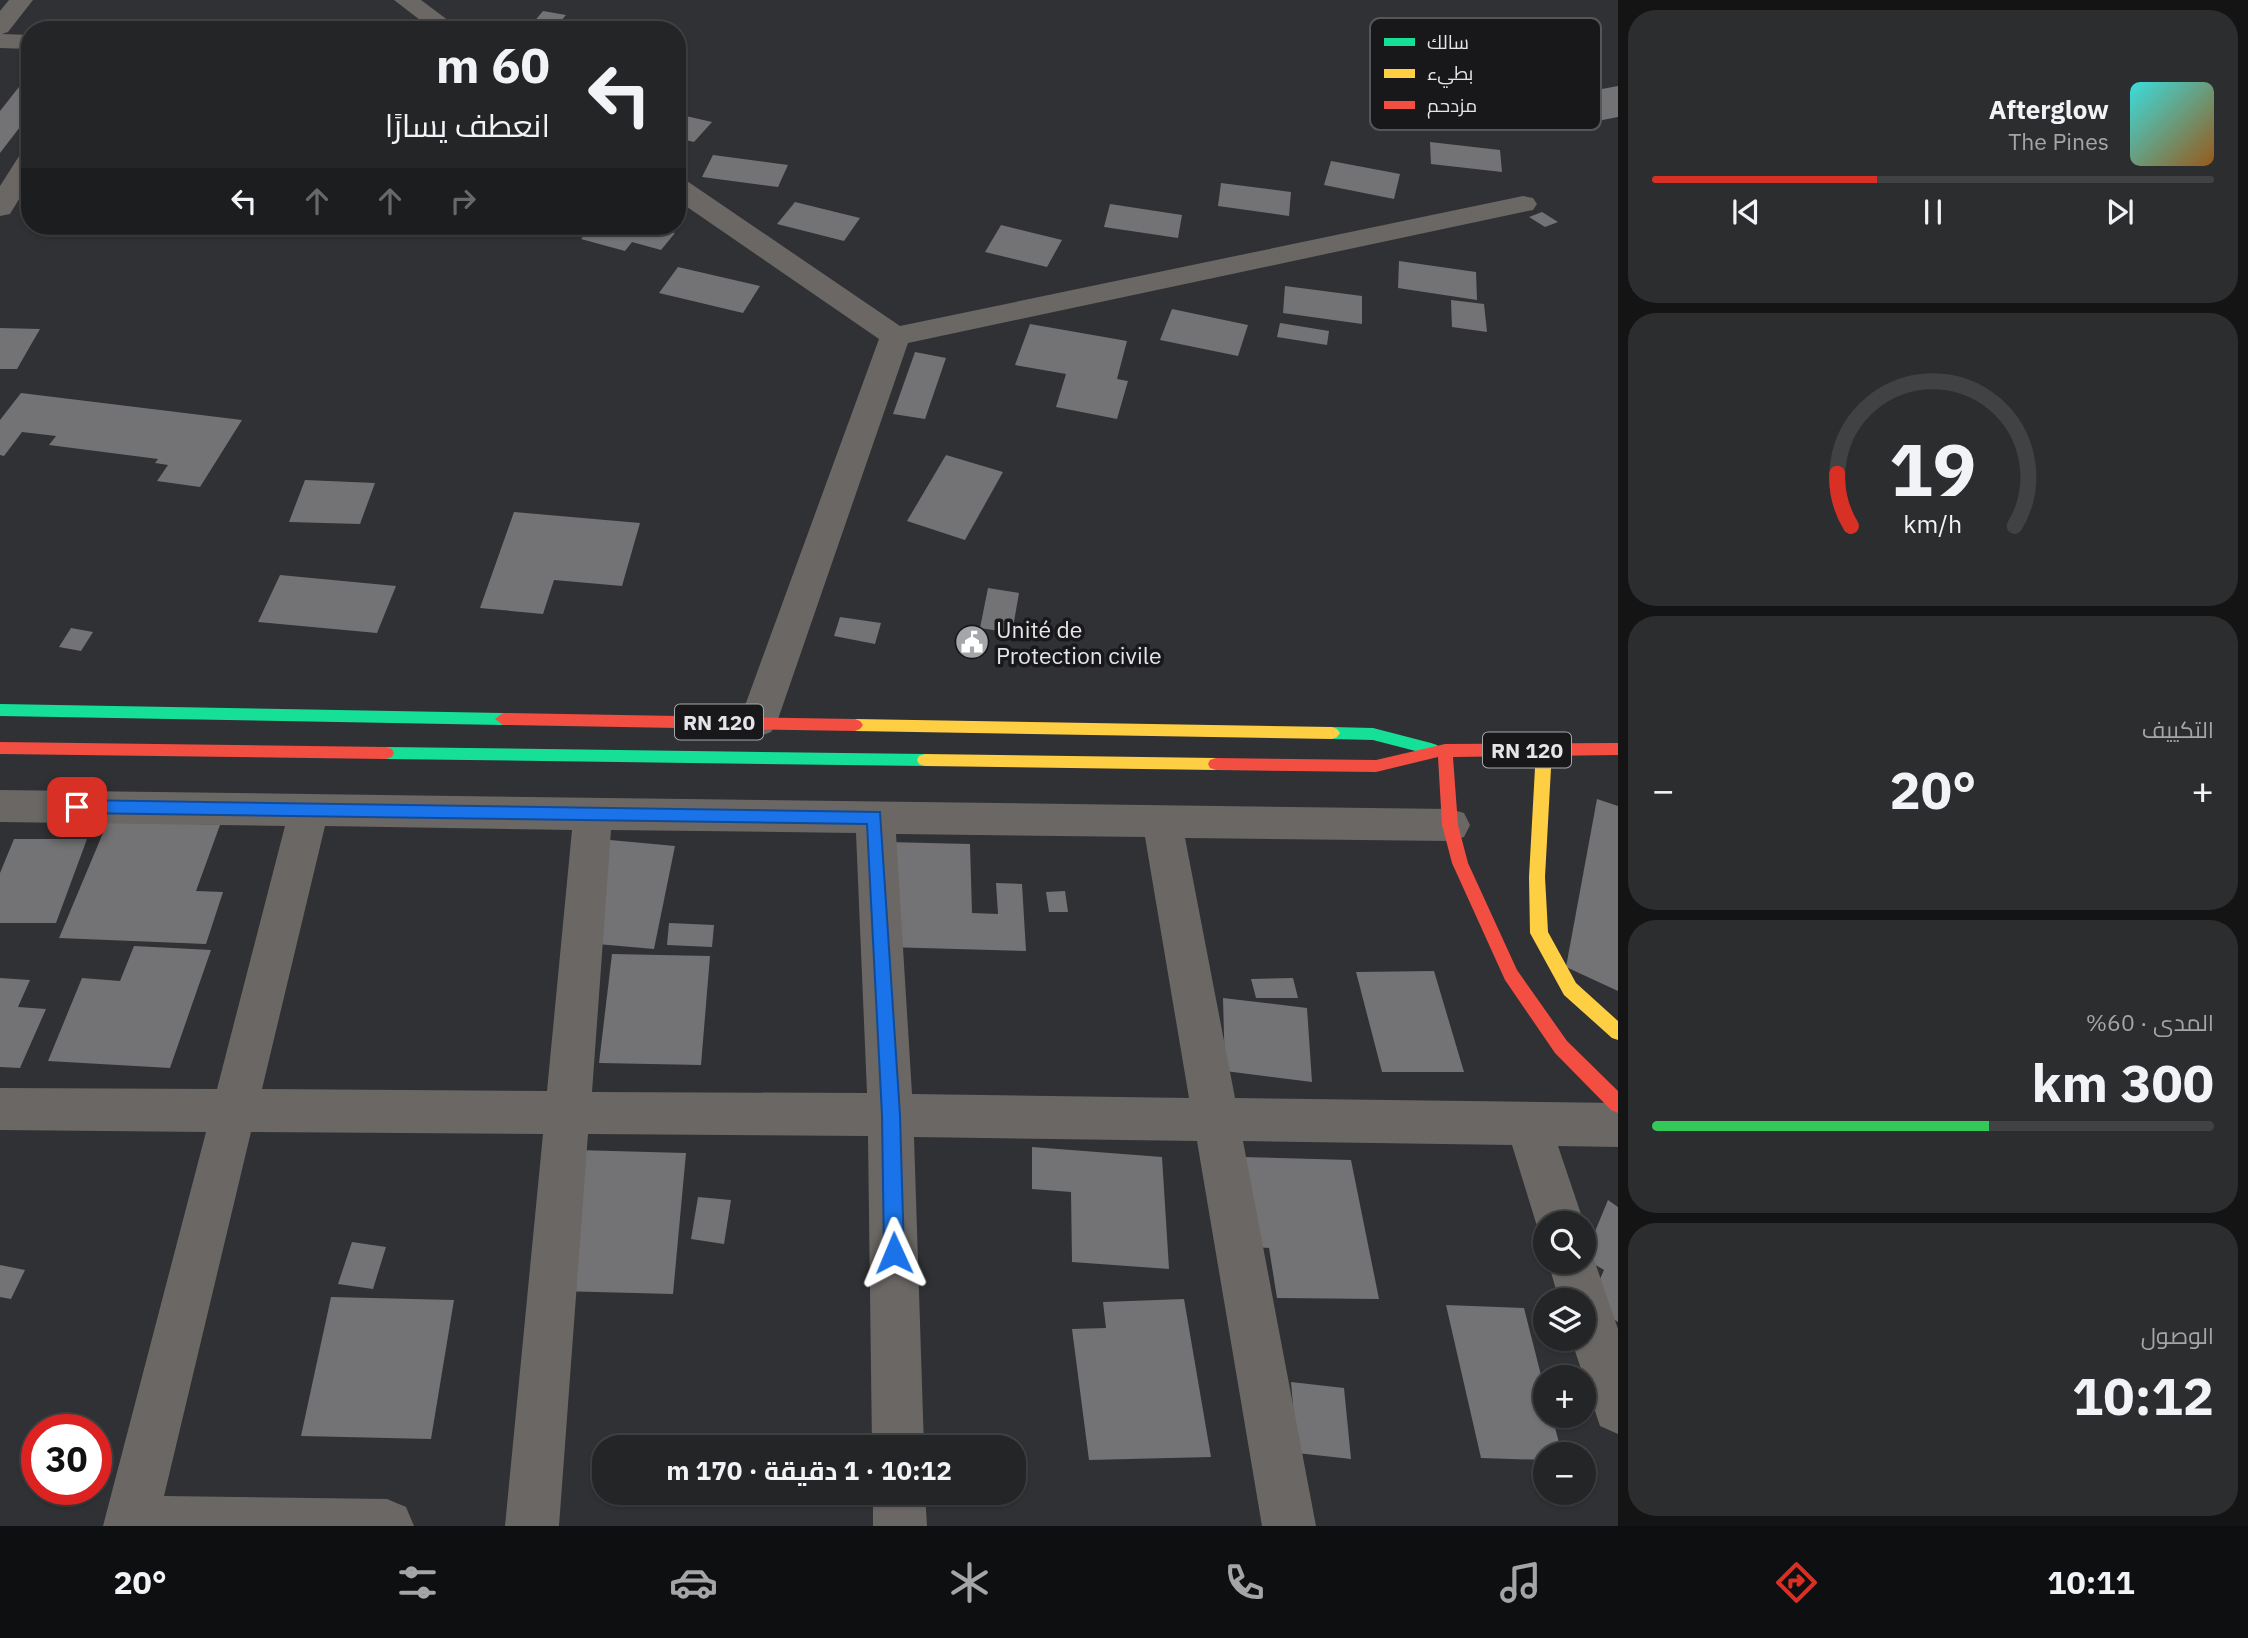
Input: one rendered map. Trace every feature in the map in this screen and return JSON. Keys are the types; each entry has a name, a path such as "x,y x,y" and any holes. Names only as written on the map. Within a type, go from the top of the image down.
{"main road":[{"name":"RN 120","path":"0,710 1373,734 1441,750 1618,749"},
{"path":"0,748 1376,766 1441,750 1450,824 1460,863 1511,975 1561,1047 1618,1104"},
{"path":"1544,750 1537,877 1539,933 1570,989 1618,1032"}],"street":[{"path":"0,27 21,0"},
{"path":"406,0 436,21"},
{"path":"0,41 21,42"},
{"path":"0,208 21,174"},
{"path":"686,193 895,336 1523,204"},
{"path":"758,722 895,336"},
{"path":"0,806 1450,824"},
{"path":"309,810 130,1524 387,1526"},
{"path":"532,1526 593,813"},
{"path":"875,817 891,1115 898,1435"},
{"path":"1162,821 1289,1526"},
{"path":"0,1109 891,1115 1618,1125"},
{"path":"1528,1123 1556,1211"},
{"path":"1576,1274 1618,1408"},
{"path":"899,1505 900,1526"}],"building":[{"path":"543,11 566,15 561,21 535,21"},
{"path":"21,84 21,126 0,153 0,111"},
{"path":"1618,86 1618,117 1601,120 1601,89"},
{"path":"686,116 712,122 694,142 686,140"},
{"path":"1430,142 1500,150 1502,172 1431,164"},
{"path":"713,155 788,165 778,187 702,177"},
{"path":"1331,161 1400,174 1394,199 1324,185"},
{"path":"1221,183 1291,192 1289,216 1218,206"},
{"path":"795,202 860,218 844,241 777,224"},
{"path":"1110,204 1182,215 1178,238 1104,227"},
{"path":"1542,212 1558,222 1545,227 1529,217"},
{"path":"1001,225 1062,240 1047,267 985,252"},
{"path":"585,235 673,235 661,250 632,242 625,251 581,239"},
{"path":"1399,261 1476,272 1477,300 1398,288"},
{"path":"678,267 760,286 743,313 659,293"},
{"path":"1285,286 1362,296 1362,324 1283,313"},
{"path":"1451,300 1484,304 1487,332 1452,327"},
{"path":"1172,309 1248,325 1238,356 1160,340"},
{"path":"1280,323 1329,331 1327,345 1277,337"},
{"path":"1030,324 1127,341 1117,379 1128,381 1117,419 1056,407 1066,374 1015,365"},
{"path":"0,328 40,329 17,369 0,369"},
{"path":"915,352 946,358 925,419 893,414"},
{"path":"21,393 242,420 200,487 157,481 168,465 155,463 158,459 49,445 56,436 22,432 4,456 0,455 0,420"},
{"path":"946,455 1003,472 965,540 907,521"},
{"path":"305,480 375,483 360,524 289,522"},
{"path":"514,512 640,523 622,586 554,580 543,614 480,608"},
{"path":"280,575 396,586 377,633 258,622"},
{"path":"988,588 1019,593 1012,633 980,628"},
{"path":"840,617 881,623 875,644 834,636"},
{"path":"71,628 93,632 81,651 59,647"},
{"path":"1597,799 1618,806 1618,991 1566,967"},
{"path":"108,821 220,825 196,891 223,892 206,944 59,938"},
{"path":"14,839 87,839 56,923 0,923 0,873"},
{"path":"610,840 675,846 654,949 586,943"},
{"path":"887,842 970,844 972,913 998,914 996,883 1022,884 1026,951 886,947"},
{"path":"1065,891 1068,912 1049,912 1046,892"},
{"path":"669,923 714,925 712,947 667,945"},
{"path":"134,946 211,950 170,1068 48,1061 82,978 120,981"},
{"path":"612,954 710,956 701,1065 599,1063"},
{"path":"1434,971 1464,1072 1382,1072 1356,972"},
{"path":"0,978 30,980 18,1007 46,1009 20,1068 0,1067"},
{"path":"1293,978 1298,998 1256,998 1251,979"},
{"path":"1223,998 1307,1008 1312,1082 1225,1071"},
{"path":"1032,1147 1162,1157 1169,1269 1072,1262 1071,1192 1032,1189"},
{"path":"576,1150 686,1153 673,1294 557,1291"},
{"path":"1242,1157 1351,1160 1379,1299 1277,1298 1269,1248 1256,1247"},
{"path":"698,1197 731,1200 724,1244 691,1239"},
{"path":"1608,1200 1618,1207 1618,1322 1596,1308 1596,1288 1604,1270 1596,1265 1596,1229"},
{"path":"352,1242 386,1247 373,1289 338,1284"},
{"path":"0,1265 25,1270 11,1299 0,1297"},
{"path":"331,1297 454,1300 431,1439 301,1436"},
{"path":"1184,1299 1211,1457 1089,1460 1072,1329 1106,1328 1103,1302"},
{"path":"1446,1305 1524,1308 1538,1365 1533,1365 1533,1428 1555,1428 1559,1442 1533,1442 1533,1460 1481,1458"},
{"path":"1291,1382 1344,1388 1351,1459 1297,1453"}],"traffic: fast":[{"path":"0,710 503,719"},
{"path":"1332,733 1373,734 1431,749"},
{"path":"386,753 925,760"}],"traffic: slow":[{"path":"855,725 1332,733"},
{"path":"1544,750 1537,877 1539,933 1570,989 1618,1032"},
{"path":"925,760 1216,764"}],"traffic: jam":[{"path":"503,719 855,725"},
{"path":"0,748 386,753"},
{"path":"1216,764 1376,766 1436,751 1618,749"},
{"path":"1445,750 1450,825 1460,863 1511,975 1561,1047 1618,1104"}],"place":[{"name":"Unité de Protection civile","path":"972,642"}],"route":[{"path":"77,807 875,817 891,1115 894,1253"}]}
